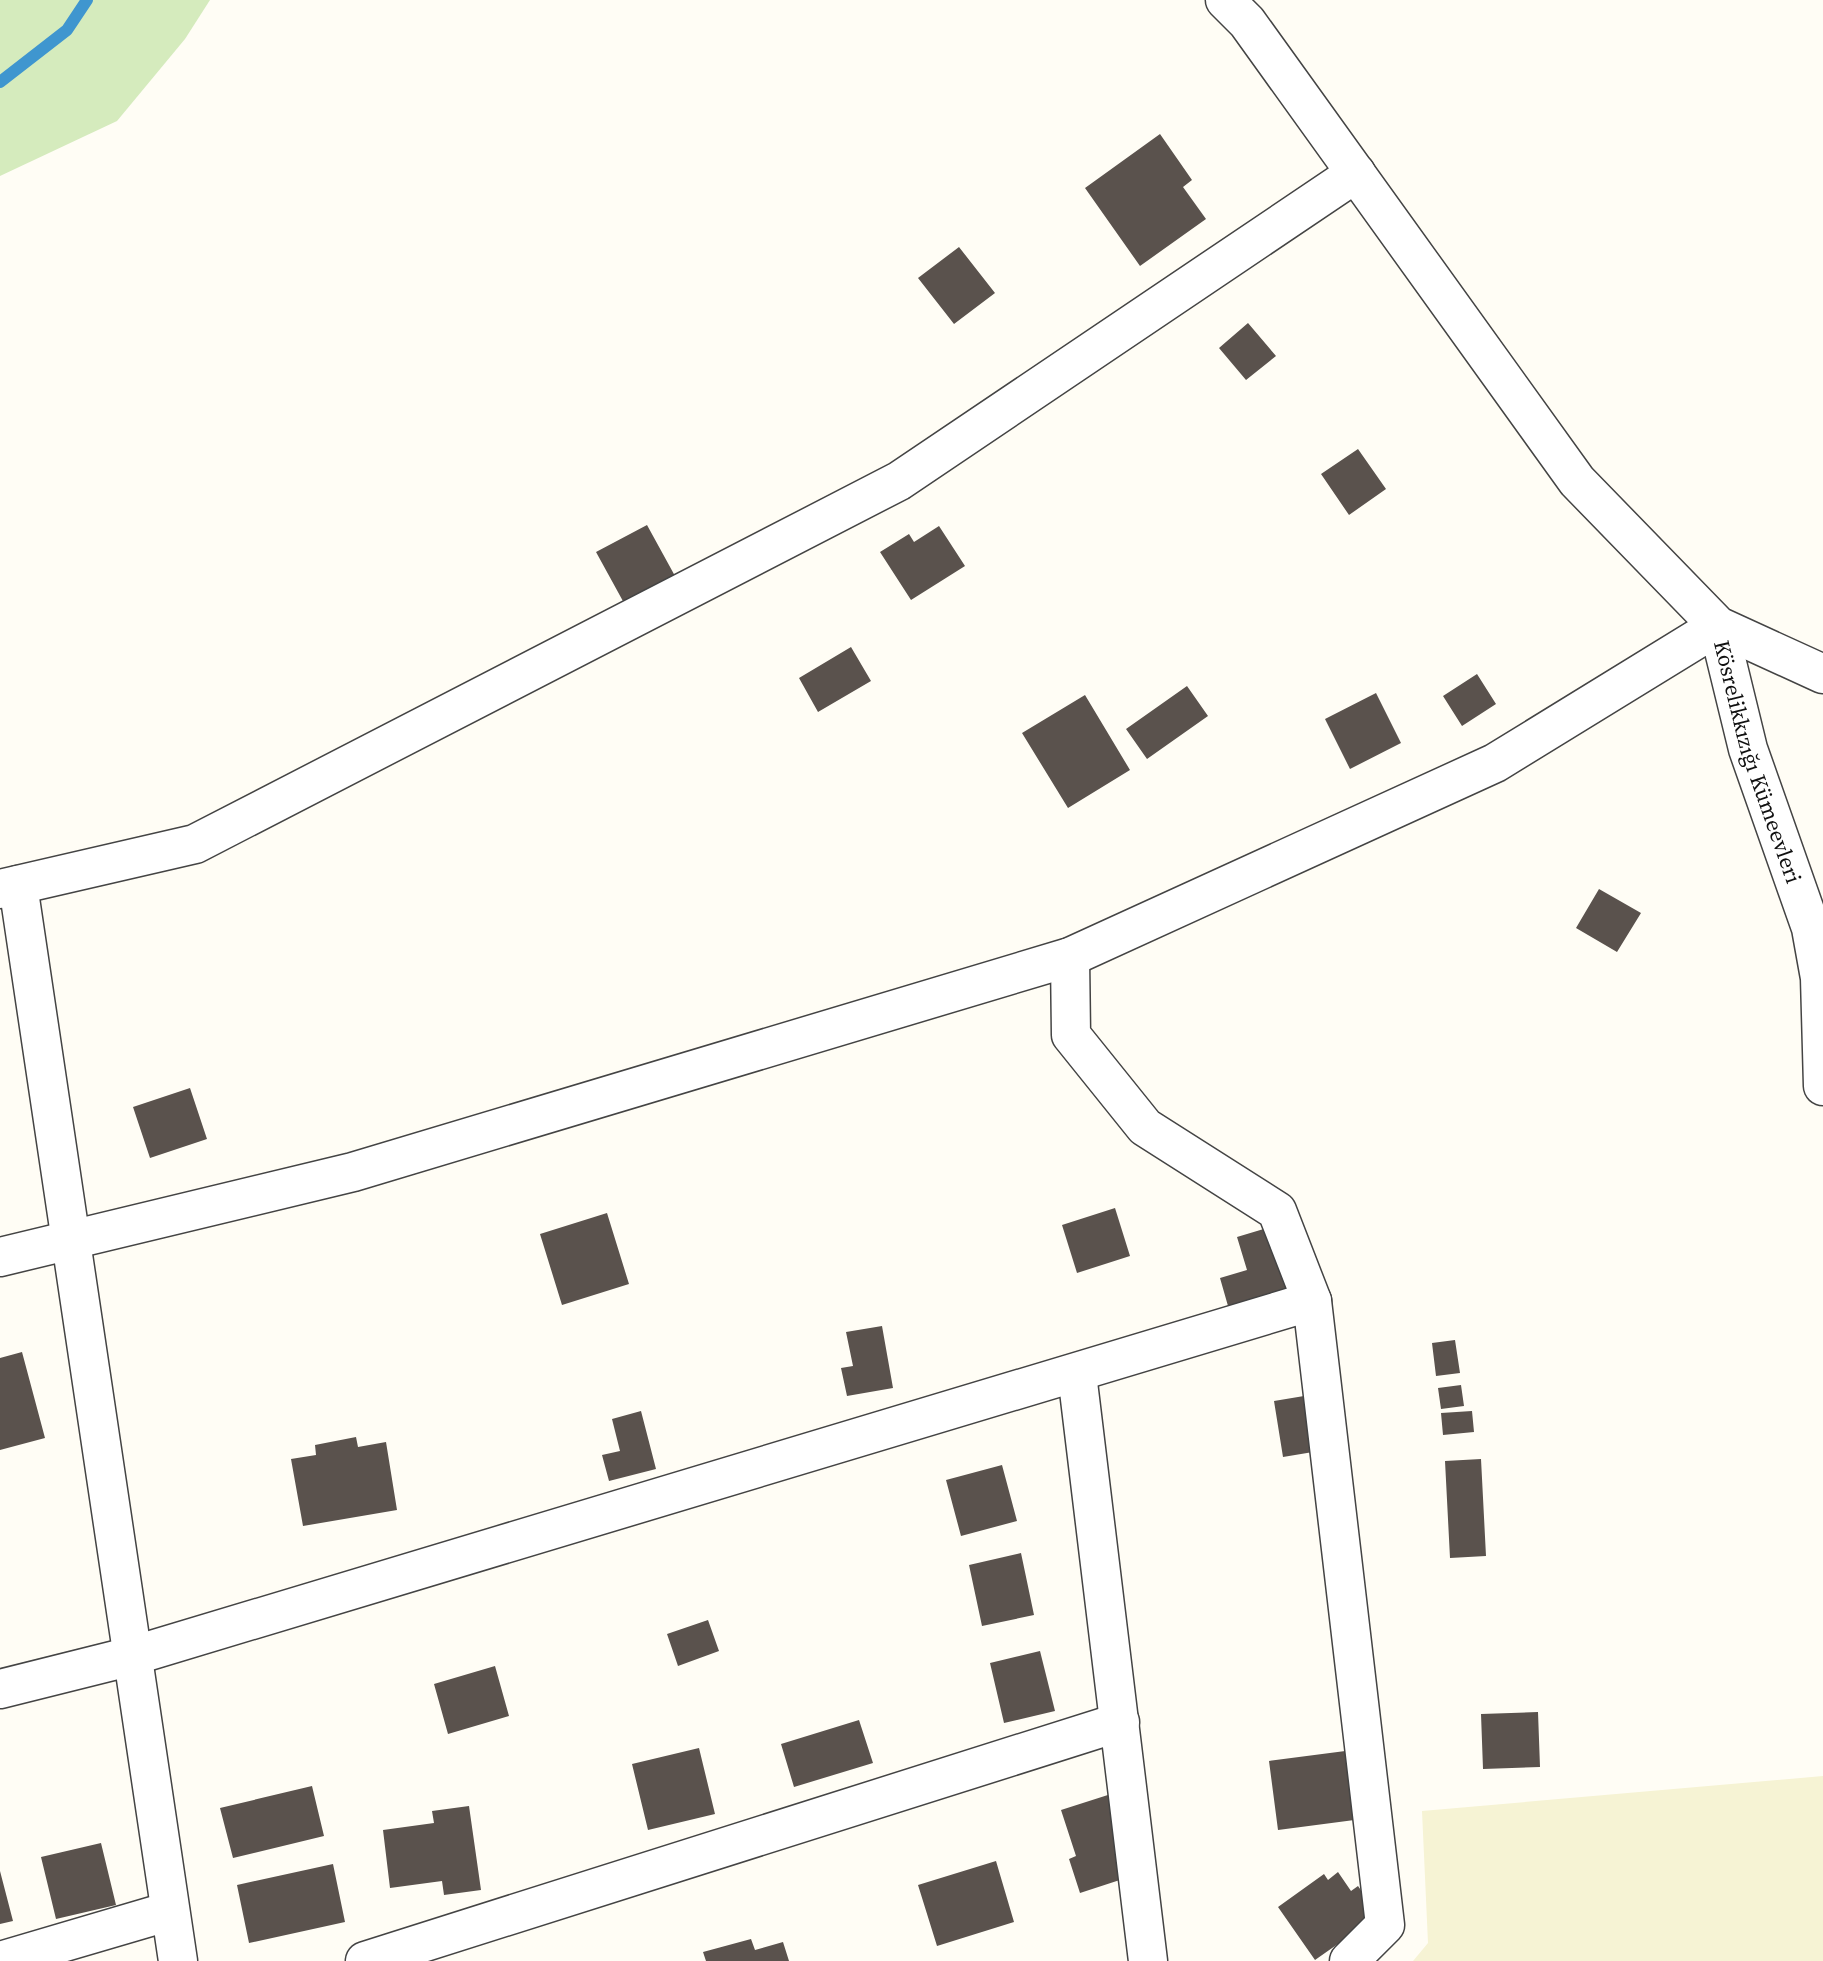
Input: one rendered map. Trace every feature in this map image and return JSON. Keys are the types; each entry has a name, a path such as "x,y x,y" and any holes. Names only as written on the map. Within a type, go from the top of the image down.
{"street":[{"path":"1225,0 1247,22 1577,481 1718,626 1823,674"},
{"path":"178,1961 71,1241 9,887 195,844 899,481 1356,173"},
{"path":"0,1257 353,1172 1070,957 1495,763 1718,626"},
{"name":"Kösrelikkızığı Kümeevleri","path":"1718,626 1748,749 1811,928 1820,978 1823,1086"},
{"path":"1070,957 1071,1035 1145,1127 1277,1211 1312,1301 1385,1925 1349,1961"},
{"path":"0,1689 132,1656 1312,1301"},
{"path":"1077,1374 1148,1961"},
{"path":"365,1961 1120,1722"},
{"path":"0,1961 170,1911"}],"shaded area":[{"path":"1823,1776 1823,1961 1413,1961 1428,1943 1422,1811"}],"green space":[{"path":"0,0 210,0 185,39 117,121 0,176"}],"building":[{"path":"1160,134 1192,180 1183,187 1206,219 1140,266 1085,188"},
{"path":"959,247 995,293 954,324 918,278"},
{"path":"1248,323 1276,356 1246,380 1219,348"},
{"path":"1358,449 1386,489 1349,515 1321,474"},
{"path":"647,525 675,576 624,603 596,552"},
{"path":"939,526 965,566 911,600 880,552 909,534 914,542"},
{"path":"851,647 871,681 818,712 799,678"},
{"path":"1477,674 1496,704 1462,726 1443,696"},
{"path":"1187,686 1208,716 1147,759 1126,729"},
{"path":"1376,693 1401,743 1350,769 1325,719"},
{"path":"1085,695 1130,770 1068,808 1022,733"},
{"path":"1599,889 1641,913 1617,952 1576,928"},
{"path":"190,1088 207,1139 150,1158 133,1107"},
{"path":"1115,1208 1130,1256 1077,1273 1062,1225"},
{"path":"607,1213 629,1284 562,1305 540,1234"},
{"path":"1280,1224 1300,1291 1230,1313 1220,1278 1247,1270 1237,1237"},
{"path":"882,1326 893,1388 847,1396 841,1368 853,1366 846,1332"},
{"path":"1455,1340 1460,1373 1436,1376 1432,1343"},
{"path":"22,1352 45,1438 0,1450 0,1358"},
{"path":"1461,1385 1464,1406 1441,1409 1438,1388"},
{"path":"1316,1394 1325,1450 1283,1457 1274,1401"},
{"path":"641,1411 656,1469 609,1481 602,1455 620,1451 612,1419"},
{"path":"1472,1411 1474,1432 1443,1435 1441,1413"},
{"path":"356,1437 358,1447 386,1442 397,1510 303,1526 291,1459 316,1455 315,1445"},
{"path":"1481,1459 1486,1556 1450,1558 1445,1461"},
{"path":"1002,1465 1017,1521 961,1536 946,1480"},
{"path":"1021,1553 1034,1615 982,1626 969,1565"},
{"path":"708,1620 719,1651 678,1666 667,1634"},
{"path":"1040,1651 1055,1711 1004,1723 990,1663"},
{"path":"495,1666 509,1716 448,1734 434,1684"},
{"path":"1538,1712 1540,1767 1483,1769 1481,1714"},
{"path":"859,1720 873,1763 794,1787 781,1744"},
{"path":"699,1748 715,1814 648,1830 632,1764"},
{"path":"1353,1750 1362,1819 1278,1830 1269,1761"},
{"path":"312,1786 324,1836 233,1858 220,1808"},
{"path":"1111,1794 1129,1877 1080,1893 1069,1859 1076,1856 1061,1810"},
{"path":"469,1806 481,1890 444,1895 442,1881 390,1888 383,1830 434,1823 432,1811"},
{"path":"101,1843 116,1905 56,1919 41,1857"},
{"path":"996,1861 1014,1922 937,1946 918,1885"},
{"path":"333,1864 345,1922 249,1943 237,1885"},
{"path":"0,1871 13,1921 0,1924"},
{"path":"1338,1872 1351,1891 1358,1886 1372,1906 1372,1920 1315,1960 1278,1907 1324,1874 1328,1880"},
{"path":"751,1939 755,1950 783,1942 789,1961 706,1961 703,1952"}],"waterway":[{"path":"0,82 67,30 87,0"}]}
